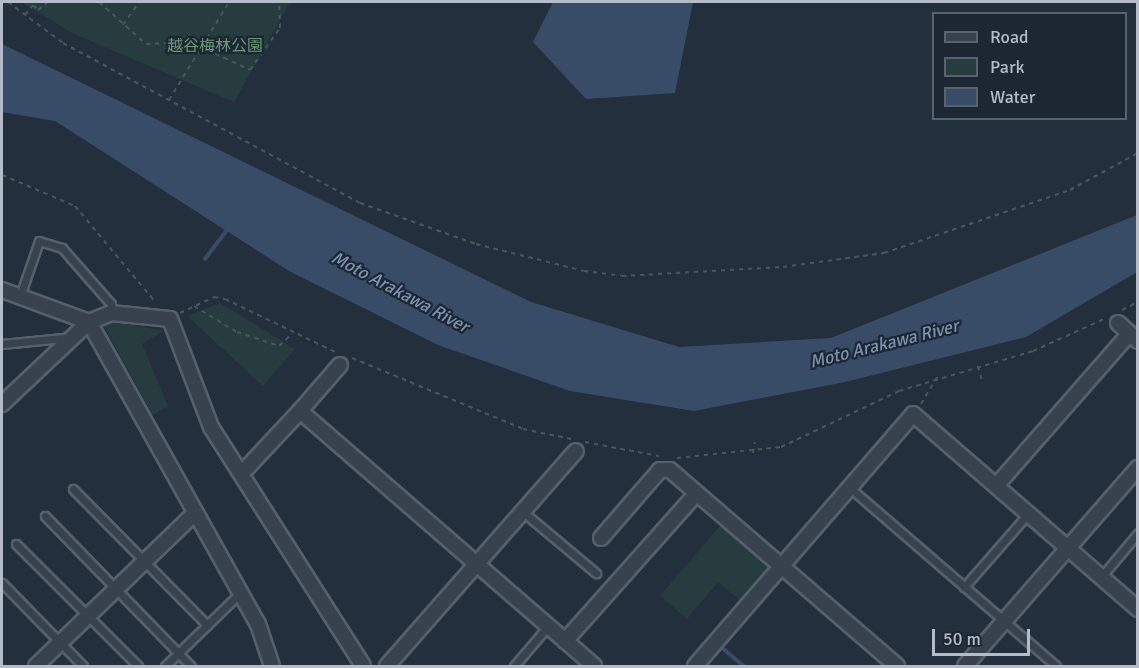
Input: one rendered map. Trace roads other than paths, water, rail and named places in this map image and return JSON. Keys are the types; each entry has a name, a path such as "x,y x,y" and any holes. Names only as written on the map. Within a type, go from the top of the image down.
{"street":[{"path":"2,290 88,322 241,592 272,666"},
{"path":"2,404 88,322 111,313 170,319 211,427 243,472 363,666"},
{"path":"996,486 1133,338 1118,323"},
{"path":"243,472 340,365"},
{"path":"300,411 594,666"},
{"path":"695,666 913,414 1137,609"},
{"path":"387,666 576,451"},
{"path":"965,666 1137,468"},
{"path":"601,538 660,471 670,470 897,666"},
{"path":"565,641 698,493"},
{"path":"36,666 195,513"}],"lane":[{"path":"20,296 39,241 62,248 111,304 111,313"},
{"path":"2,344 73,338"},
{"path":"850,488 1056,666"},
{"path":"73,489 207,625"},
{"path":"522,511 596,573"},
{"path":"964,587 1028,514"},
{"path":"45,516 192,666"},
{"path":"1101,577 1137,533"},
{"path":"16,544 138,666"},
{"path":"2,583 83,666"},
{"path":"165,666 241,592"},
{"path":"514,666 548,626"}],"water":[{"path":"553,2 693,2 675,93 586,99 533,42"},
{"name":"Moto Arakawa River","path":"2,44 531,302 679,347 831,338 1137,215 1137,272 1026,337 845,382 694,411 570,391 438,345 289,271 55,121 2,112"}],"waterway":[{"path":"205,259 228,228"},
{"path":"721,647 744,666"}],"park label":[{"name":"越谷梅林公園","path":"215,46"}]}
